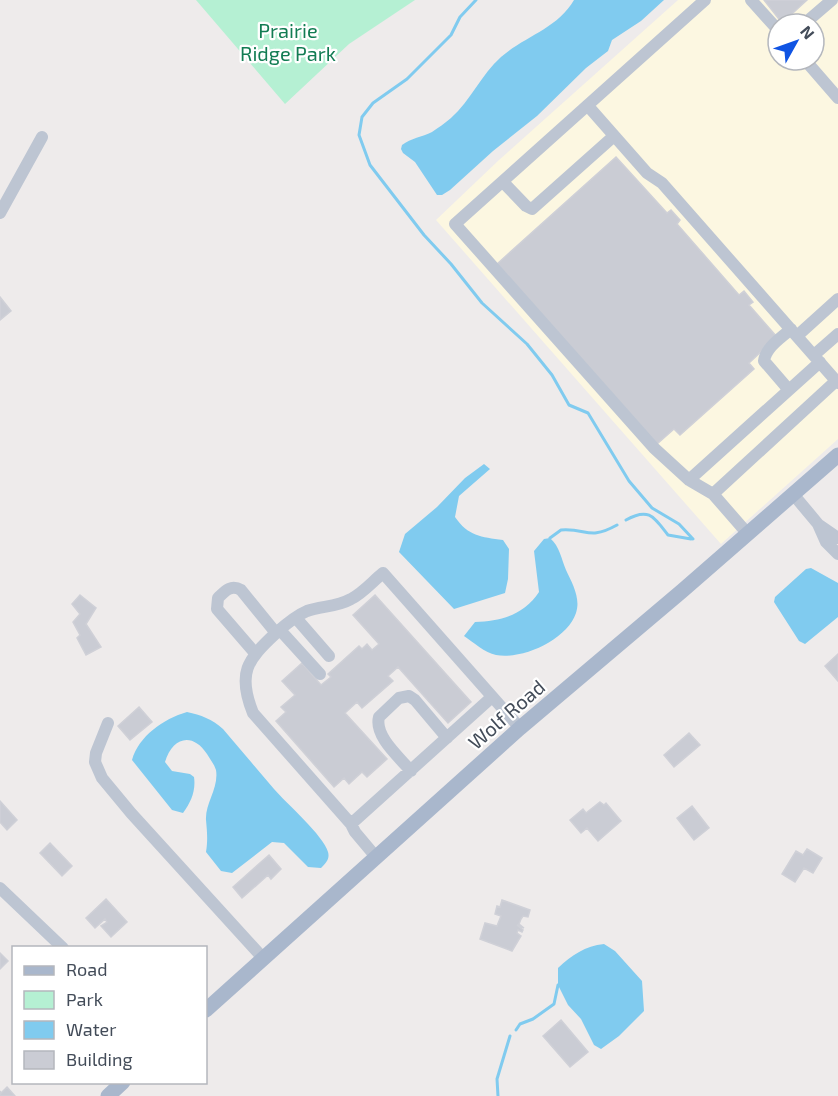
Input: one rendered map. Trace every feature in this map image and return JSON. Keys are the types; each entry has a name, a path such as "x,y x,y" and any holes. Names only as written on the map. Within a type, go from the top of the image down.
{"main road":[{"name":"Wolf Road","path":"207,1009 520,728 838,455"},
{"path":"108,1096 122,1084"}],"street":[{"path":"705,0 455,224 654,448 689,480 713,494 747,533"},
{"path":"751,0 766,17"},
{"path":"818,12 832,0"},
{"path":"815,72 838,98"},
{"path":"588,106 647,173 662,183 836,379 713,494"},
{"path":"503,182 526,206 532,209 614,136"},
{"path":"0,213 42,137"},
{"path":"789,390 764,361 765,355 769,348 835,306"},
{"path":"689,480 789,390 838,334"},
{"path":"793,494 818,524 838,538"},
{"path":"818,524 826,542 838,554"},
{"path":"376,857 351,824 253,713 245,686 251,659 278,631 306,612 355,597 383,573 520,728"},
{"path":"255,653 217,609 218,598 228,589 241,590 320,675"},
{"path":"296,618 329,656"},
{"path":"411,771 383,737 378,727 379,717 399,698 409,696 415,700 447,738"},
{"path":"351,824 492,697"},
{"path":"108,723 94,762 102,778 263,958"},
{"path":"0,888 61,946"}],"shaded area":[{"path":"678,0 838,0 838,439 721,544 436,220 499,160"}],"green space":[{"name":"Prairie Ridge Park","path":"196,0 415,0 349,44 285,104"}],"water":[{"path":"574,0 664,0 641,21 612,40 608,51 586,68 537,116 493,151 450,190 437,195 415,162 403,153 402,145 432,132 451,118 501,57 559,18"},
{"path":"484,464 490,469 459,496 455,517 470,532 503,540 509,549 508,579 505,593 454,609 399,552 405,534 437,507 465,478"},
{"path":"550,538 558,549 577,596 576,613 571,623 563,632 542,646 507,656 488,652 464,636 475,622 511,615 533,600 539,592 534,551 544,539"},
{"path":"811,568 838,583 838,617 805,644 799,641 774,602 775,597 806,569"},
{"path":"187,712 206,718 223,729 274,789 320,837 328,852 328,859 321,868 308,867 284,843 272,842 232,873 221,871 206,852 206,814 216,777 216,770 207,754 195,742 183,740 172,747 168,754 165,762 172,771 190,774 194,777 192,796 183,813 172,810 132,760 135,751 146,736 169,719"},
{"path":"604,944 615,951 642,981 644,1011 619,1036 601,1049 594,1045 581,1019 568,1005 558,985 558,968 579,952"}],"building":[{"path":"764,0 807,0 794,12 773,12"},
{"path":"616,157 667,213 671,210 680,220 677,224 739,295 744,291 753,302 749,305 777,337 749,363 754,369 680,435 674,429 657,444 497,264"},
{"path":"0,297 11,311 0,320"},
{"path":"80,595 96,608 86,624 101,647 86,655 77,638 80,635 73,622 80,614 72,604"},
{"path":"375,595 471,702 448,723 398,667 388,676 393,681 362,708 357,702 345,713 387,759 367,777 362,772 349,784 344,778 334,787 276,721 286,712 281,707 295,695 282,681 302,663 321,685 331,677 328,674 359,646 362,649 367,644 372,650 379,644 353,615"},
{"path":"838,654 838,681 825,666"},
{"path":"139,707 152,722 130,740 118,726"},
{"path":"689,733 700,745 674,767 664,755"},
{"path":"0,801 17,820 7,830 0,822"},
{"path":"600,802 604,805 606,803 621,821 598,841 587,828 581,833 570,820 583,809 586,813"},
{"path":"692,806 709,828 694,840 677,818"},
{"path":"50,843 72,866 62,876 40,853"},
{"path":"807,849 822,858 813,873 804,868 795,882 782,874 796,851 803,855"},
{"path":"269,855 281,869 271,879 268,875 242,898 233,887"},
{"path":"106,899 127,922 111,937 101,926 107,922 105,919 95,928 86,918"},
{"path":"502,900 530,910 528,917 523,916 519,924 524,928 517,925 523,930 522,932 518,930 517,933 521,936 512,951 480,939 485,923 497,926 501,916 495,914"},
{"path":"0,953 8,961 0,969"},
{"path":"561,1020 588,1052 570,1067 543,1036"},
{"path":"7,1087 15,1096 0,1096 0,1091 1,1093"}],"waterway":[{"path":"476,0 460,17 451,35 407,79 373,103 362,117 359,135 370,165 424,235 482,303 527,344 552,375 569,405 588,413 629,481 652,508 679,524 693,539"},
{"path":"626,520 646,514 655,519 668,535 691,539"},
{"path":"550,538 561,530 594,533 617,525"},
{"path":"516,1030 520,1024 533,1019 554,1004 558,985"},
{"path":"498,1096 497,1079 510,1036"}]}
